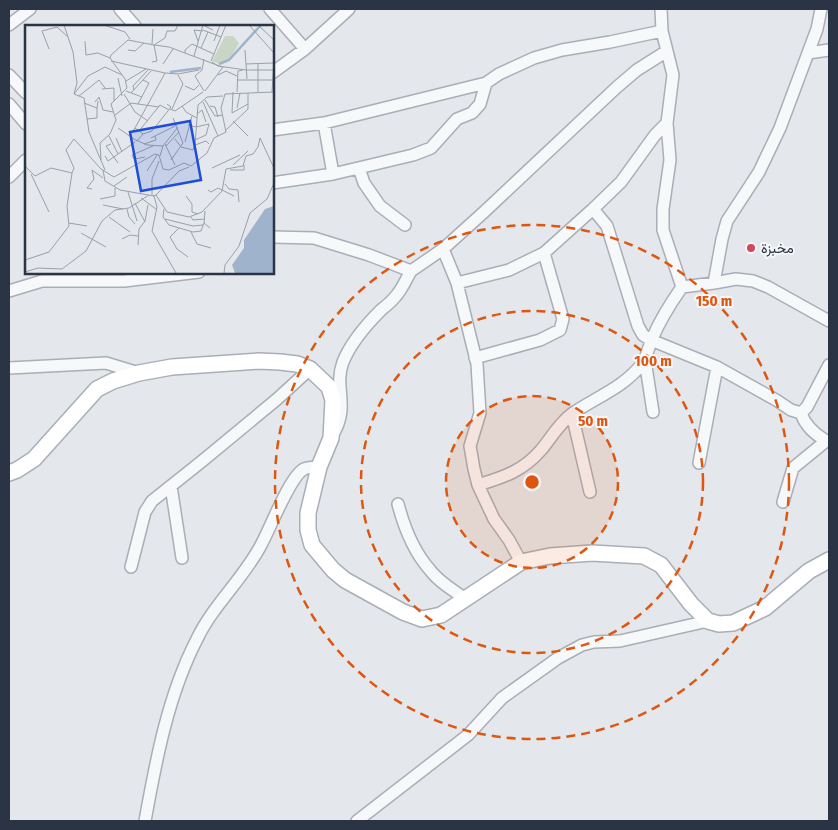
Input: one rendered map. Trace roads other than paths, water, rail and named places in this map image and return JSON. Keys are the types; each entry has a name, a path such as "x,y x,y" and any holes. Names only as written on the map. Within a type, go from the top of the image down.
{"main road":[{"path":"9,473 34,459 97,389 113,382 138,373 172,367 259,361 296,364 310,369 329,387 333,400 331,438 319,467 308,513 308,530 312,545 333,570 345,580 403,612 422,619 441,615 521,562 550,556 592,553 644,556 660,564 691,604 708,620 719,624 732,623 765,608 809,571 829,560"}],"street":[{"path":"9,25 30,9"},
{"path":"121,9 134,25"},
{"path":"270,9 305,49"},
{"path":"274,72 305,49 349,9"},
{"path":"661,9 662,30 673,75 667,123 670,160 662,209 663,230 682,287"},
{"path":"714,283 727,221 759,172 789,105 817,29 822,9"},
{"path":"274,130 324,124 486,82 534,58 562,50 610,42 662,30"},
{"path":"331,438 339,426 342,405 340,377 342,364 349,349 362,330 396,297 410,271 443,249 611,92 637,70 667,50"},
{"path":"808,53 829,50"},
{"path":"9,74 25,92"},
{"path":"274,183 333,174 413,155 431,148 457,119 472,113 480,104 486,82"},
{"path":"9,104 25,123"},
{"path":"457,283 509,270 544,253 621,182 667,123"},
{"path":"324,124 333,174"},
{"path":"9,177 25,161"},
{"path":"359,168 364,183 380,206 405,225"},
{"path":"593,209 607,226 638,326 643,335 717,367 776,400 790,410 801,413"},
{"path":"278,238 314,238 362,252 410,271"},
{"path":"443,249 457,283 479,380 480,414 470,446 474,469 478,485 494,519 509,540 521,562"},
{"path":"475,358 540,340 560,330 563,319 544,253"},
{"path":"9,291 44,277 124,282 184,274"},
{"path":"653,412 645,360 651,340 665,310 682,287 736,279 753,281 768,287 829,321"},
{"path":"478,485 508,476 521,468 541,450 552,433 572,414 622,384 645,360"},
{"path":"9,368 106,363 138,373"},
{"path":"801,413 807,407 829,365"},
{"path":"699,463 717,367"},
{"path":"131,567 148,506 152,501 269,406 310,369"},
{"path":"784,502 793,468 828,441 810,428 804,421 801,413"},
{"path":"572,414 590,492"},
{"path":"145,821 154,773 175,690 197,638 260,547 288,490 297,476 302,470 319,467"},
{"path":"171,486 182,558"},
{"path":"398,504 402,520 410,537 430,571 466,599"},
{"path":"357,821 468,735 502,698 558,658 582,645 594,642 620,641 708,620"}],"place":[{"name":"مخبزة","path":"751,248"}]}
